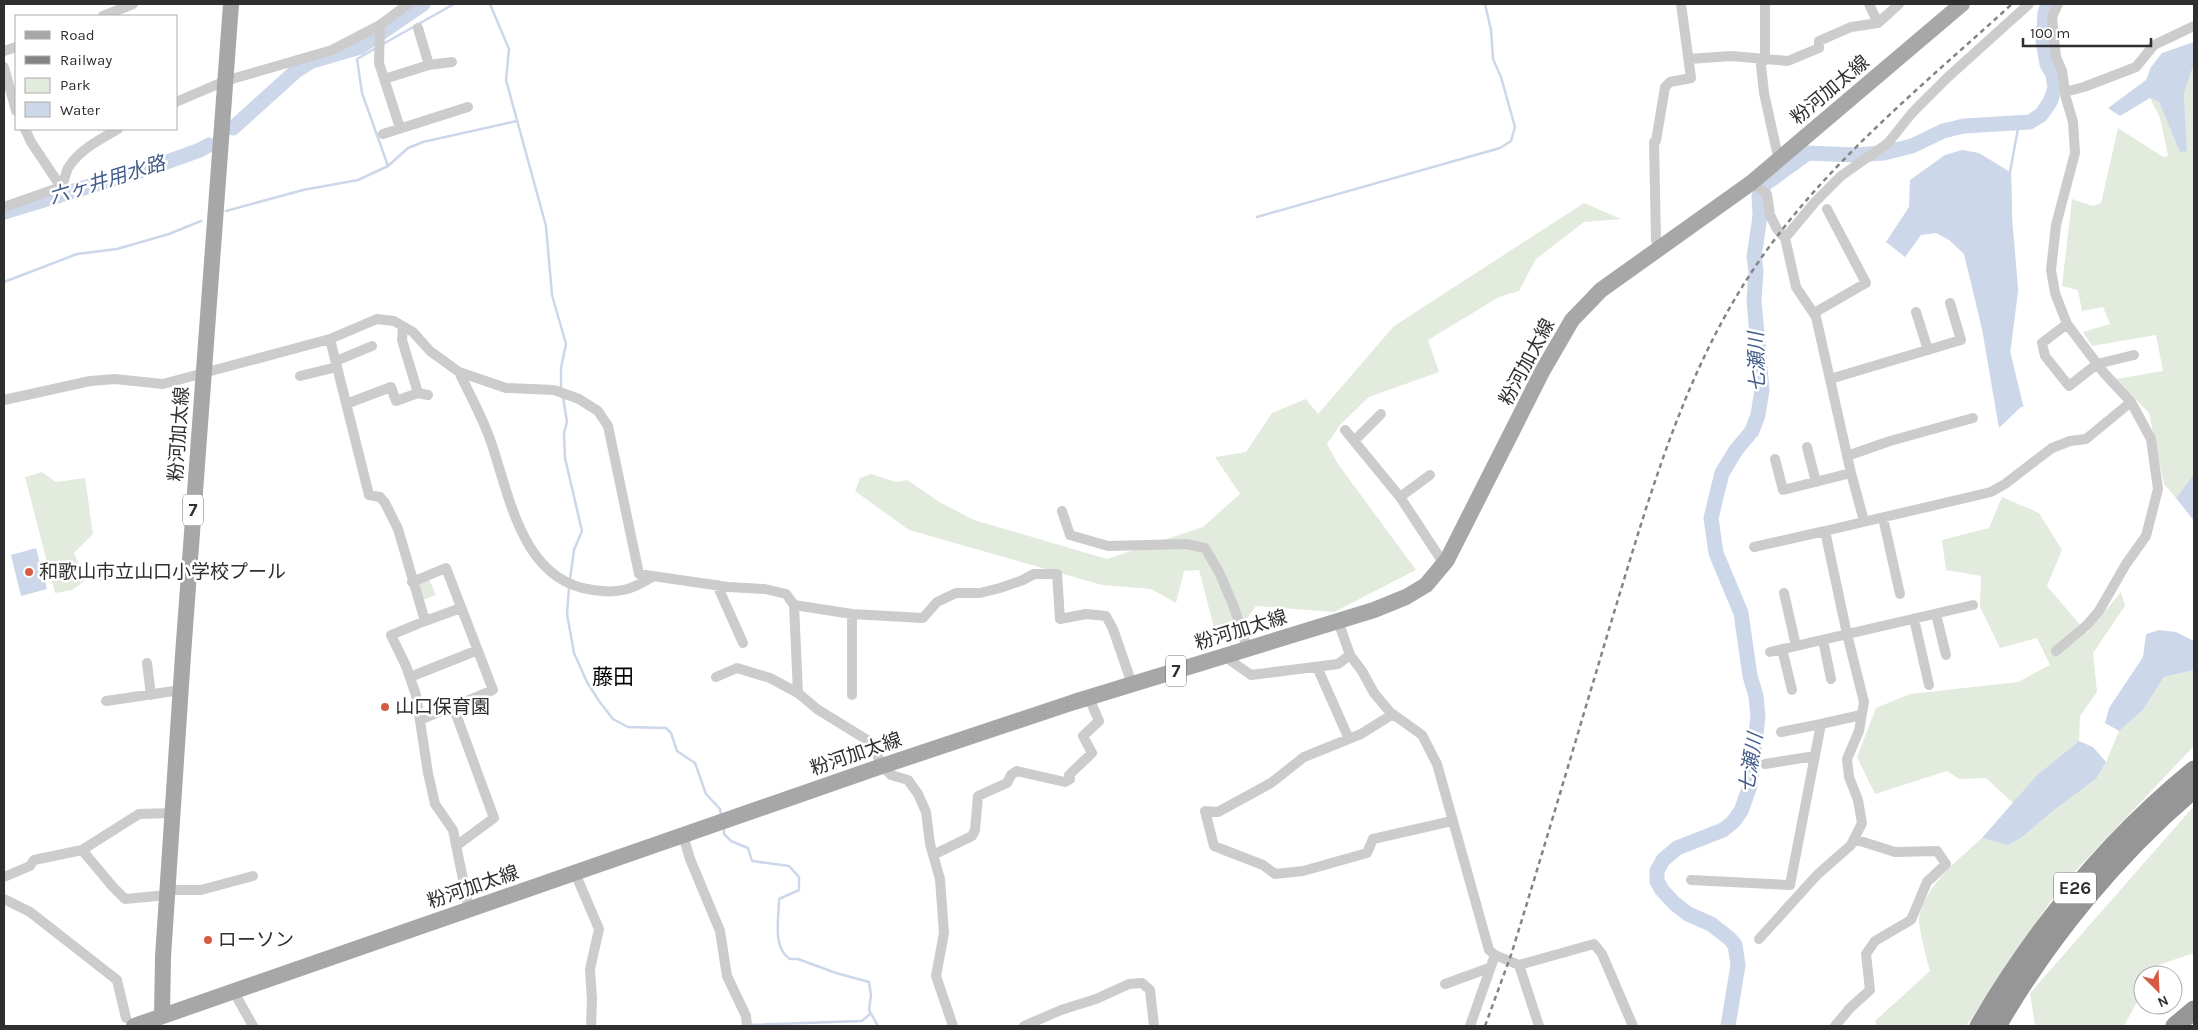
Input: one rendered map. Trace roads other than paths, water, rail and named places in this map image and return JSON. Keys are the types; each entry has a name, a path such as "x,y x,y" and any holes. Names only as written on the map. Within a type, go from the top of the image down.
{"highway":[{"path":"2173,788 2194,765"},
{"name":"E26","path":"1979,1026 2024,954 2062,904 2104,855 2194,770"},
{"name":"E26","path":"1997,1026 2040,959 2109,873 2148,831 2194,789"},
{"path":"2040,959 2113,875 2158,830 2194,799"},
{"path":"2175,1026 2194,1010"},
{"path":"2190,1026 2194,1022"}],"main road":[{"name":"粉河加太線","path":"162,1016 163,957 172,813 231,4"},
{"name":"粉河加太線","path":"130,1022 162,1016 234,992 882,766 1132,684 1374,610 1406,597 1426,585 1444,564 1543,370 1572,320 1601,290 1751,182 1962,4"}],"street":[{"path":"106,15 133,4"},
{"path":"178,101 225,81 332,50 380,25 408,4"},
{"path":"1660,248 1656,240 1654,142 1656,140 1665,87 1670,82 1691,78 1681,4"},
{"path":"1765,4 1765,58 1761,66 1764,94 1777,152 1780,157"},
{"path":"1868,4 1878,23"},
{"path":"1689,59 1731,56 1788,61 1819,48 1819,41 1850,27 1878,23 1899,4"},
{"path":"1786,238 1815,202 1841,176 1888,144 1912,113 1948,76 2029,4"},
{"path":"2056,651 2087,625 2099,611 2126,564 2146,536 2158,489 2151,439 2131,402 2096,364 2067,324 2055,293 2052,270 2056,225 2075,153 2073,122 2062,71 2056,57 2052,18 2058,4"},
{"path":"380,25 378,53 384,79 400,128"},
{"path":"2065,92 2084,88 2136,67 2154,45 2194,26"},
{"path":"418,28 429,65"},
{"path":"384,79 429,65 452,62"},
{"path":"4,67 15,107"},
{"path":"382,134 468,107"},
{"path":"25,130 31,142 61,187"},
{"path":"61,187 64,176 76,159 94,143 116,130"},
{"path":"1751,182 1767,194 1770,214 1777,229 1786,238 1796,287 1814,313 1864,521"},
{"path":"4,207 43,195 61,187"},
{"path":"1814,313 1866,283 1827,209"},
{"path":"1830,379 1961,340 1950,303"},
{"path":"1916,312 1928,350"},
{"path":"4,400 90,381 115,379 163,384 330,339 378,319 394,321 413,332 430,351 459,372 506,388 554,390 588,403 598,411 608,426 639,574 716,586 765,589 786,594 794,605 798,693"},
{"path":"2067,324 2042,342 2045,356 2069,386 2096,364 2134,355"},
{"path":"346,404 391,387 396,401 423,394 402,340 402,326"},
{"path":"330,339 369,495 380,497 385,503 398,530 425,621"},
{"path":"300,376 336,364 372,346"},
{"path":"459,372 491,441 505,490 522,532 553,576 575,586 606,592 635,588 654,576"},
{"path":"1754,547 1991,492 2005,484 2052,448 2070,441 2086,439 2131,402"},
{"path":"1354,441 1381,414"},
{"path":"1847,456 1890,441 1973,418"},
{"path":"1344,430 1400,497 1444,564"},
{"path":"1808,447 1816,482"},
{"path":"1775,459 1783,490 1851,473"},
{"path":"1400,497 1430,475"},
{"path":"1062,511 1070,535 1108,546 1186,544 1205,548 1230,599 1247,648"},
{"path":"1883,518 1900,594"},
{"path":"1759,939 1817,875 1851,845 1862,823 1858,800 1849,777 1847,759 1858,731 1864,702 1825,531"},
{"path":"412,582 446,568 493,690 420,720"},
{"path":"794,605 852,614 923,618 937,602 956,593 980,593 1023,580 1034,574 1057,574 1060,619 1086,614 1106,616 1113,629 1132,684"},
{"path":"716,586 743,644"},
{"path":"1784,593 1796,646"},
{"path":"1770,652 1973,605"},
{"path":"461,608 391,635 410,677 420,720 435,804 453,830 469,909"},
{"path":"852,614 852,695"},
{"path":"1936,614 1946,655"},
{"path":"1914,619 1929,685"},
{"path":"1338,621 1350,655 1362,671 1374,693 1393,714 1422,735 1437,764 1489,950 1495,955 1519,965 1584,945 1594,944 1602,954 1633,1026"},
{"path":"1823,640 1831,679"},
{"path":"1782,649 1792,690"},
{"path":"410,677 478,650"},
{"path":"1224,656 1251,675 1338,664 1350,655"},
{"path":"147,663 151,694"},
{"path":"1317,667 1349,739"},
{"path":"716,677 737,668 770,678 798,693 817,709 872,743 882,766 891,775 908,780 918,794 926,812 933,855 940,879 944,933 936,976 953,1026"},
{"path":"106,701 181,690"},
{"path":"933,855 972,836 978,796 1007,783 1011,775 1017,771 1065,782 1070,779 1069,775 1092,753 1083,736 1099,721 1089,698"},
{"path":"453,706 494,818 456,846"},
{"path":"1393,714 1361,734 1304,757 1271,784 1218,812 1205,811 1214,846 1263,865 1275,874 1294,872 1367,853 1373,839 1452,821"},
{"path":"1780,732 1861,714"},
{"path":"1691,880 1790,885 1821,724"},
{"path":"1765,764 1815,756"},
{"path":"4,877 30,866 34,860 82,850 139,814 172,813"},
{"path":"683,835 690,859 720,931 727,976 746,1016 747,1026"},
{"path":"1835,1026 1850,1008 1870,990 1866,954 1875,941 1911,920 1927,882 1946,864 1937,851 1895,852 1854,839"},
{"path":"82,850 113,887 126,899 167,892 201,890 253,876"},
{"path":"575,873 599,929 590,969 591,1026"},
{"path":"4,899 30,912 116,980 130,1022"},
{"path":"1470,1026 1481,998 1480,993 1495,955"},
{"path":"1519,965 1539,1026"},
{"path":"1445,984 1489,968"},
{"path":"1024,1026 1061,1010 1096,1000 1129,984 1142,983 1150,990 1154,1026"},
{"path":"234,992 253,1026"}],"water":[{"path":"2194,42 2194,64 2184,93 2187,151 2180,152 2159,102 2150,98 2120,116 2108,108 2146,80 2151,67 2162,53"},
{"path":"1962,150 1979,153 2010,172 2011,220 2017,290 2009,352 2022,406 1999,428 1982,329 1964,254 1949,240 1936,233 1921,235 1905,257 1886,242 1909,207 1910,180 1945,155"},
{"path":"2194,474 2194,521 2176,498"},
{"name":"和歌山市立山口小学校プール","path":"36,548 47,589 21,596 11,555"},
{"path":"2159,630 2176,632 2194,641 2194,670 2164,677 2143,710 2119,731 2105,723 2109,708 2143,657 2146,634"},
{"path":"2079,741 2093,747 2106,762 2096,779 2054,810 2021,838 2008,845 1982,838 2037,775"}],"waterway":[{"name":"六ヶ井用水路","path":"233,128 296,71 312,61 360,47 423,4"},
{"path":"383,44 454,4"},
{"path":"490,4 509,49 506,80 546,226 552,295 566,344 561,368 561,389"},
{"path":"1257,217 1500,148 1511,141 1515,127 1501,77 1493,59 1491,30 1485,4"},
{"name":"七瀬川","path":"1728,1026 1738,965 1735,945 1711,924 1688,914 1674,903 1662,890 1657,881 1657,871 1663,860 1677,848 1723,830 1733,822 1741,811 1750,786 1758,716 1756,696 1750,676 1741,613 1716,553 1711,518 1722,473 1736,450 1752,431 1758,415 1762,390 1754,301 1756,271 1754,257 1760,216 1759,196 1765,184 1808,153 1854,155 1884,153 1912,146 1943,131 1964,126 2030,122 2041,115 2050,102 2055,88 2053,75 2047,64 2043,41 2045,13 2048,4"},
{"path":"376,48 357,59 362,93 388,166"},
{"path":"226,211 303,190 358,180 388,166 408,148 423,142 517,121"},
{"path":"2019,123 2010,172 2011,220 2017,290 2009,352 2022,406"},
{"name":"六ヶ井用水路","path":"4,212 150,168 209,145"},
{"path":"4,282 77,254 117,249 169,234 201,221"},
{"path":"563,397 567,422 564,433 565,458 582,531 574,550 570,579"},
{"path":"569,587 567,614 574,653 587,682 599,701 613,719 628,727 666,728 671,733 677,751 695,763 706,794 720,809 721,815"},
{"path":"724,827 724,834 731,841 748,848 752,861 789,866 799,877 799,890 779,899 778,932 784,954 790,959 798,959 836,973 869,982 871,995 869,1010 878,1026"},
{"path":"751,1025 862,1021 870,1014"}],"railway":[{"path":"1485,1026 1511,955 1656,477 1688,393 1727,312 1751,273 1808,198 1907,98 2012,4"}],"place":[{"name":"和歌山市立山口小学校プール","path":"29,572"},
{"name":"山口保育園","path":"385,707"},
{"name":"ローソン","path":"208,940"}],"district":[{"name":"藤田","path":"613,677"}]}
